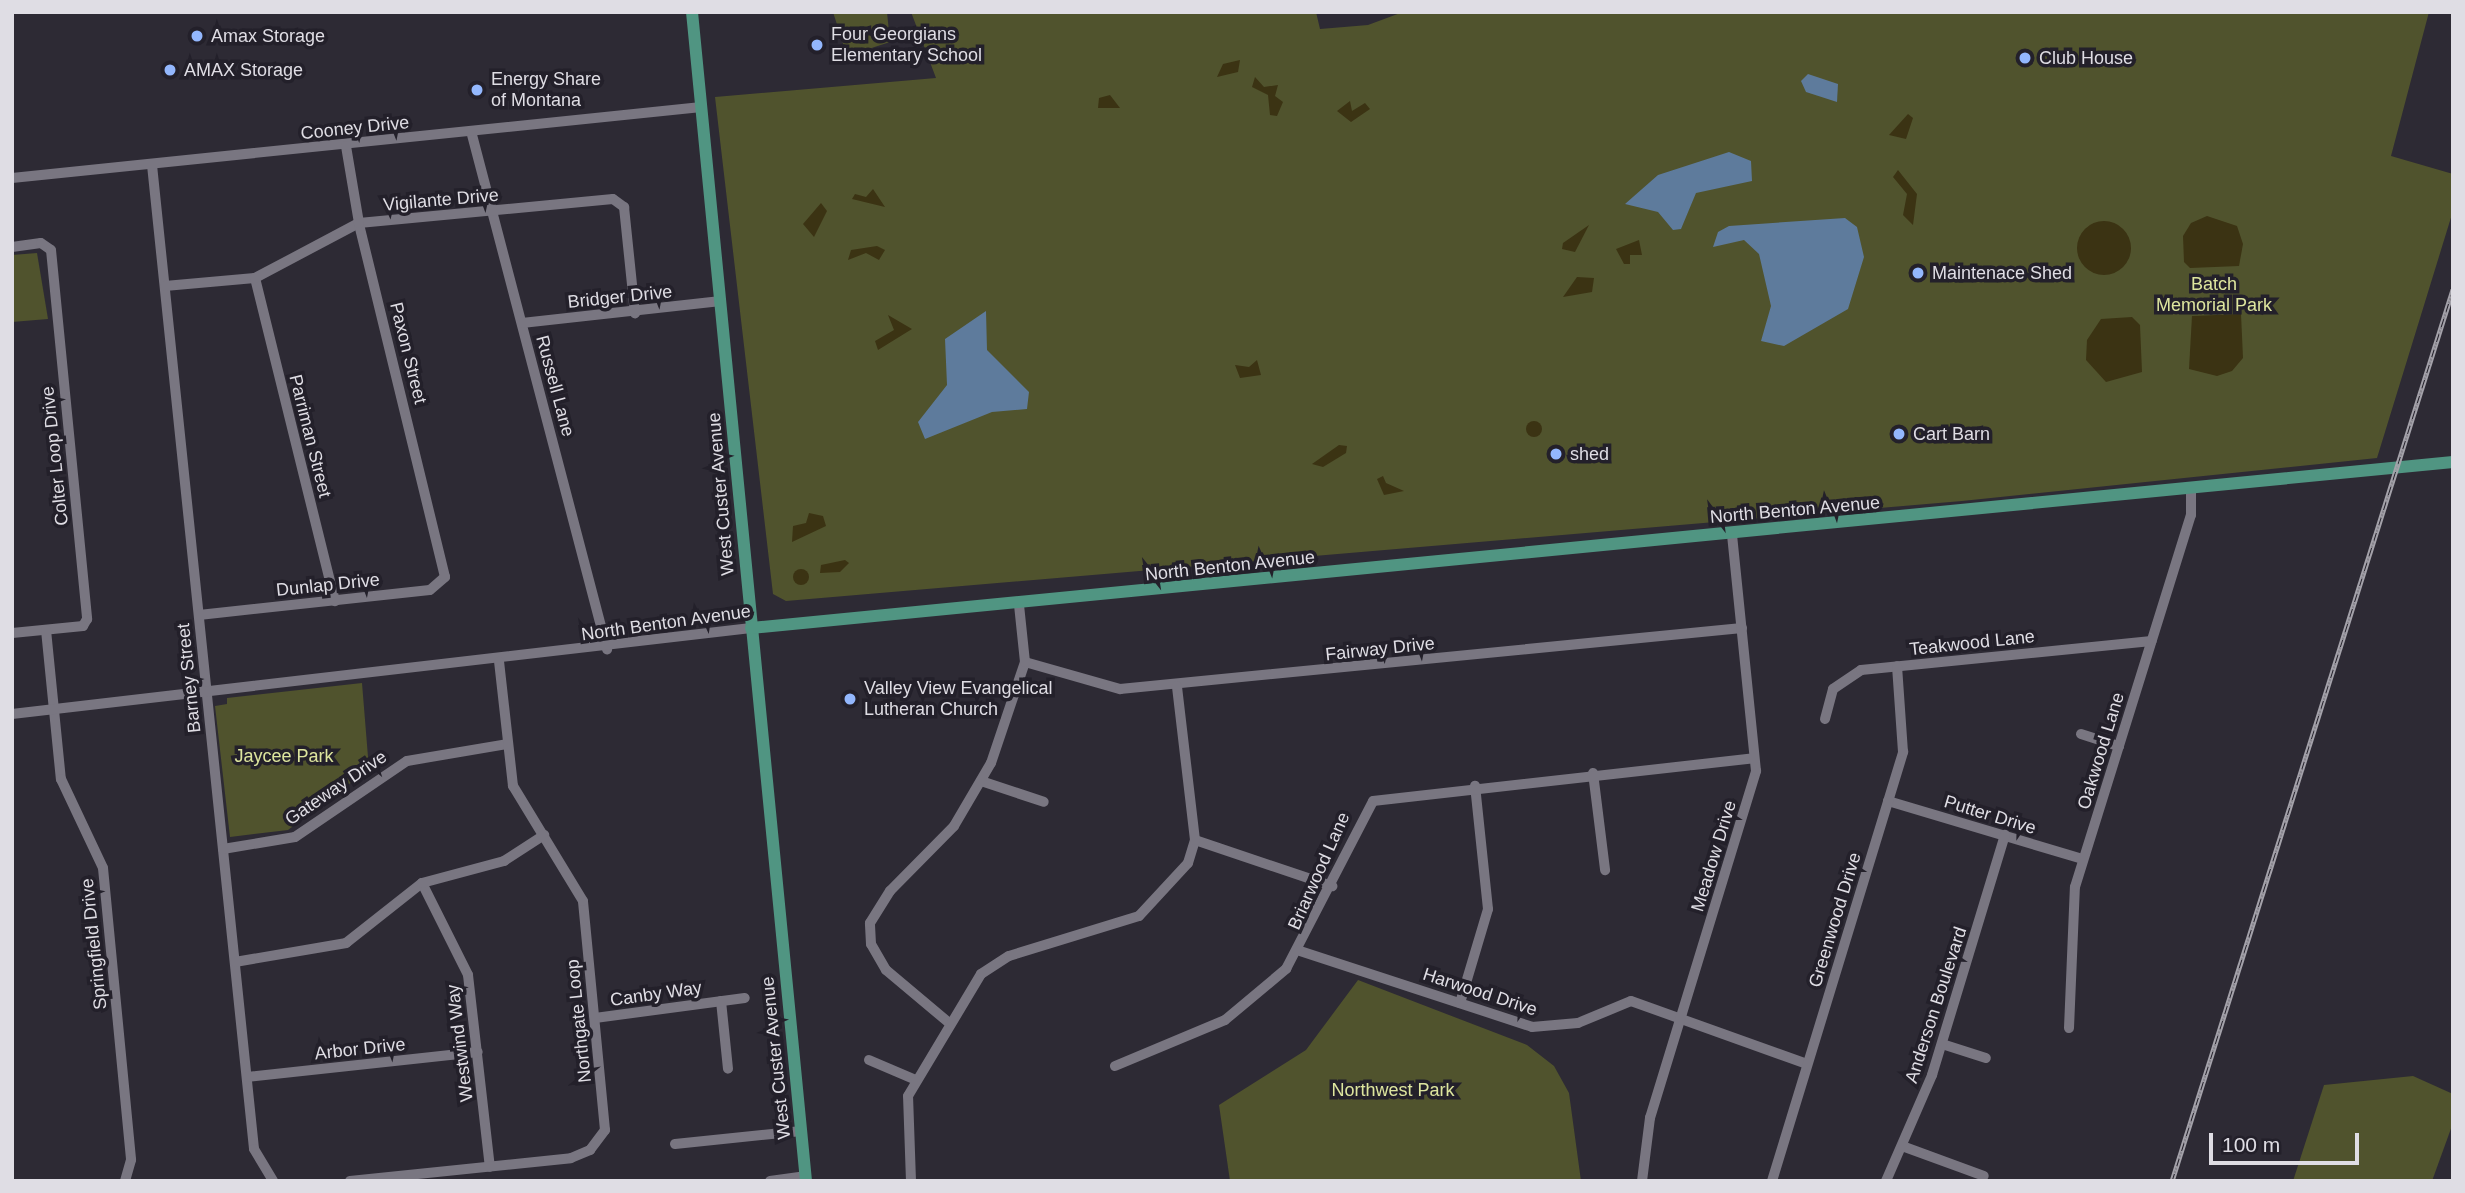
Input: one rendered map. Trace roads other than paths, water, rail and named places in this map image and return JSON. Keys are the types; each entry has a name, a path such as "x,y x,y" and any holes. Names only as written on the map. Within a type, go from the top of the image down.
{"main road":[{"name":"West Custer Avenue","path":"692,12 806,1179"},
{"name":"North Benton Avenue","path":"751,628 1019,605 2453,462"}],"street":[{"name":"Cooney Drive","path":"12,178 346,146 701,107"},
{"name":"Russell Lane","path":"471,131 607,649"},
{"name":"Paxon Street","path":"346,146 359,223 447,568"},
{"name":"Barney Street","path":"152,165 254,1149 273,1181"},
{"name":"Vigilante Drive","path":"165,286 255,278 359,223 621,201 635,313"},
{"name":"Colter Loop Drive","path":"12,247 41,243 51,250 88,619 83,626 12,633"},
{"name":"Parriman Street","path":"255,278 335,601"},
{"name":"Bridger Drive","path":"522,323 635,313 720,301"},
{"name":"Oakwood Lane","path":"2069,1028 2072,902 2083,859 2191,515 2191,489"},
{"name":"Meadow Drive","path":"1642,1181 1648,1129 1755,758 1732,533"},
{"name":"Dunlap Drive","path":"199,615 430,590 441,586 447,568"},
{"path":"948,1023 886,970 871,944 870,923 890,891 954,826 981,780 1025,662 1019,605"},
{"name":"North Benton Avenue","path":"12,713 499,662 751,628"},
{"name":"Fairway Drive","path":"1025,662 1120,688 1177,686 1742,628"},
{"name":"Springfield Drive","path":"46,630 66,794 103,868 131,1160 125,1181"},
{"name":"Teakwood Lane","path":"1825,719 1828,697 1841,679 1897,666 2152,642"},
{"name":"Northgate Loop","path":"350,1181 571,1158 598,1142 605,1114 583,901 513,786 506,744 499,662"},
{"name":"Greenwood Drive","path":"1772,1181 1904,743 1897,666"},
{"path":"911,1181 905,1111 916,1080 948,1023 981,974 1009,956 1106,931 1158,903 1188,863 1195,840 1177,686"},
{"path":"2081,734 2119,746"},
{"name":"Gateway Drive","path":"223,849 295,837 407,761 506,744"},
{"name":"Briarwood Lane","path":"1115,1066 1226,1020 1300,951 1373,801 1475,786 1755,758"},
{"path":"1593,773 1605,870"},
{"path":"981,780 1044,802"},
{"path":"1460,1003 1488,909 1475,786"},
{"name":"Putter Drive","path":"1888,801 2083,859"},
{"path":"235,962 346,943 422,883 504,861 544,835"},
{"name":"Anderson Boulevard","path":"1886,1181 1942,1044 2005,835"},
{"path":"1195,840 1332,886"},
{"name":"Westwind Way","path":"422,883 466,965 490,1167"},
{"name":"Harwood Drive","path":"1300,951 1546,1028 1578,1023 1624,1000 1682,1018 1807,1064"},
{"name":"Canby Way","path":"595,1018 745,998"},
{"name":"Canby Way","path":"721,1001 728,1069"},
{"path":"1942,1044 1986,1058"},
{"name":"Arbor Drive","path":"247,1077 478,1052"},
{"path":"869,1060 916,1080"},
{"path":"675,1144 801,1131"},
{"path":"1902,1146 1984,1176"},
{"path":"769,1181 806,1179"}],"water":[{"path":"1808,74 1838,84 1837,102 1806,92 1801,81"},
{"path":"1729,152 1751,161 1752,181 1696,193 1681,229 1673,230 1658,212 1625,204 1658,175"},
{"path":"1845,218 1857,227 1864,257 1848,309 1784,346 1761,341 1771,306 1759,254 1744,240 1713,247 1718,232 1729,226"},
{"path":"986,311 987,350 1029,392 1027,409 992,412 925,439 918,422 947,385 945,339"}],"railway":[{"path":"2172,1181 2453,289"}],"place":[{"name":"Amax Storage","path":"197,36"},
{"name":"Four Georgians Elementary School","path":"817,45"},
{"name":"Club House","path":"2025,58"},
{"name":"AMAX Storage","path":"170,70"},
{"name":"Energy Share of Montana","path":"477,90"},
{"name":"Maintenace Shed","path":"1918,273"},
{"name":"Cart Barn","path":"1899,434"},
{"name":"shed","path":"1556,454"},
{"name":"Valley View Evangelical Lutheran Church","path":"850,699"}],"park label":[{"name":"Batch Memorial Park","path":"2214,295"},
{"name":"Jaycee Park","path":"284,756"},
{"name":"Northwest Park","path":"1393,1090"}]}
